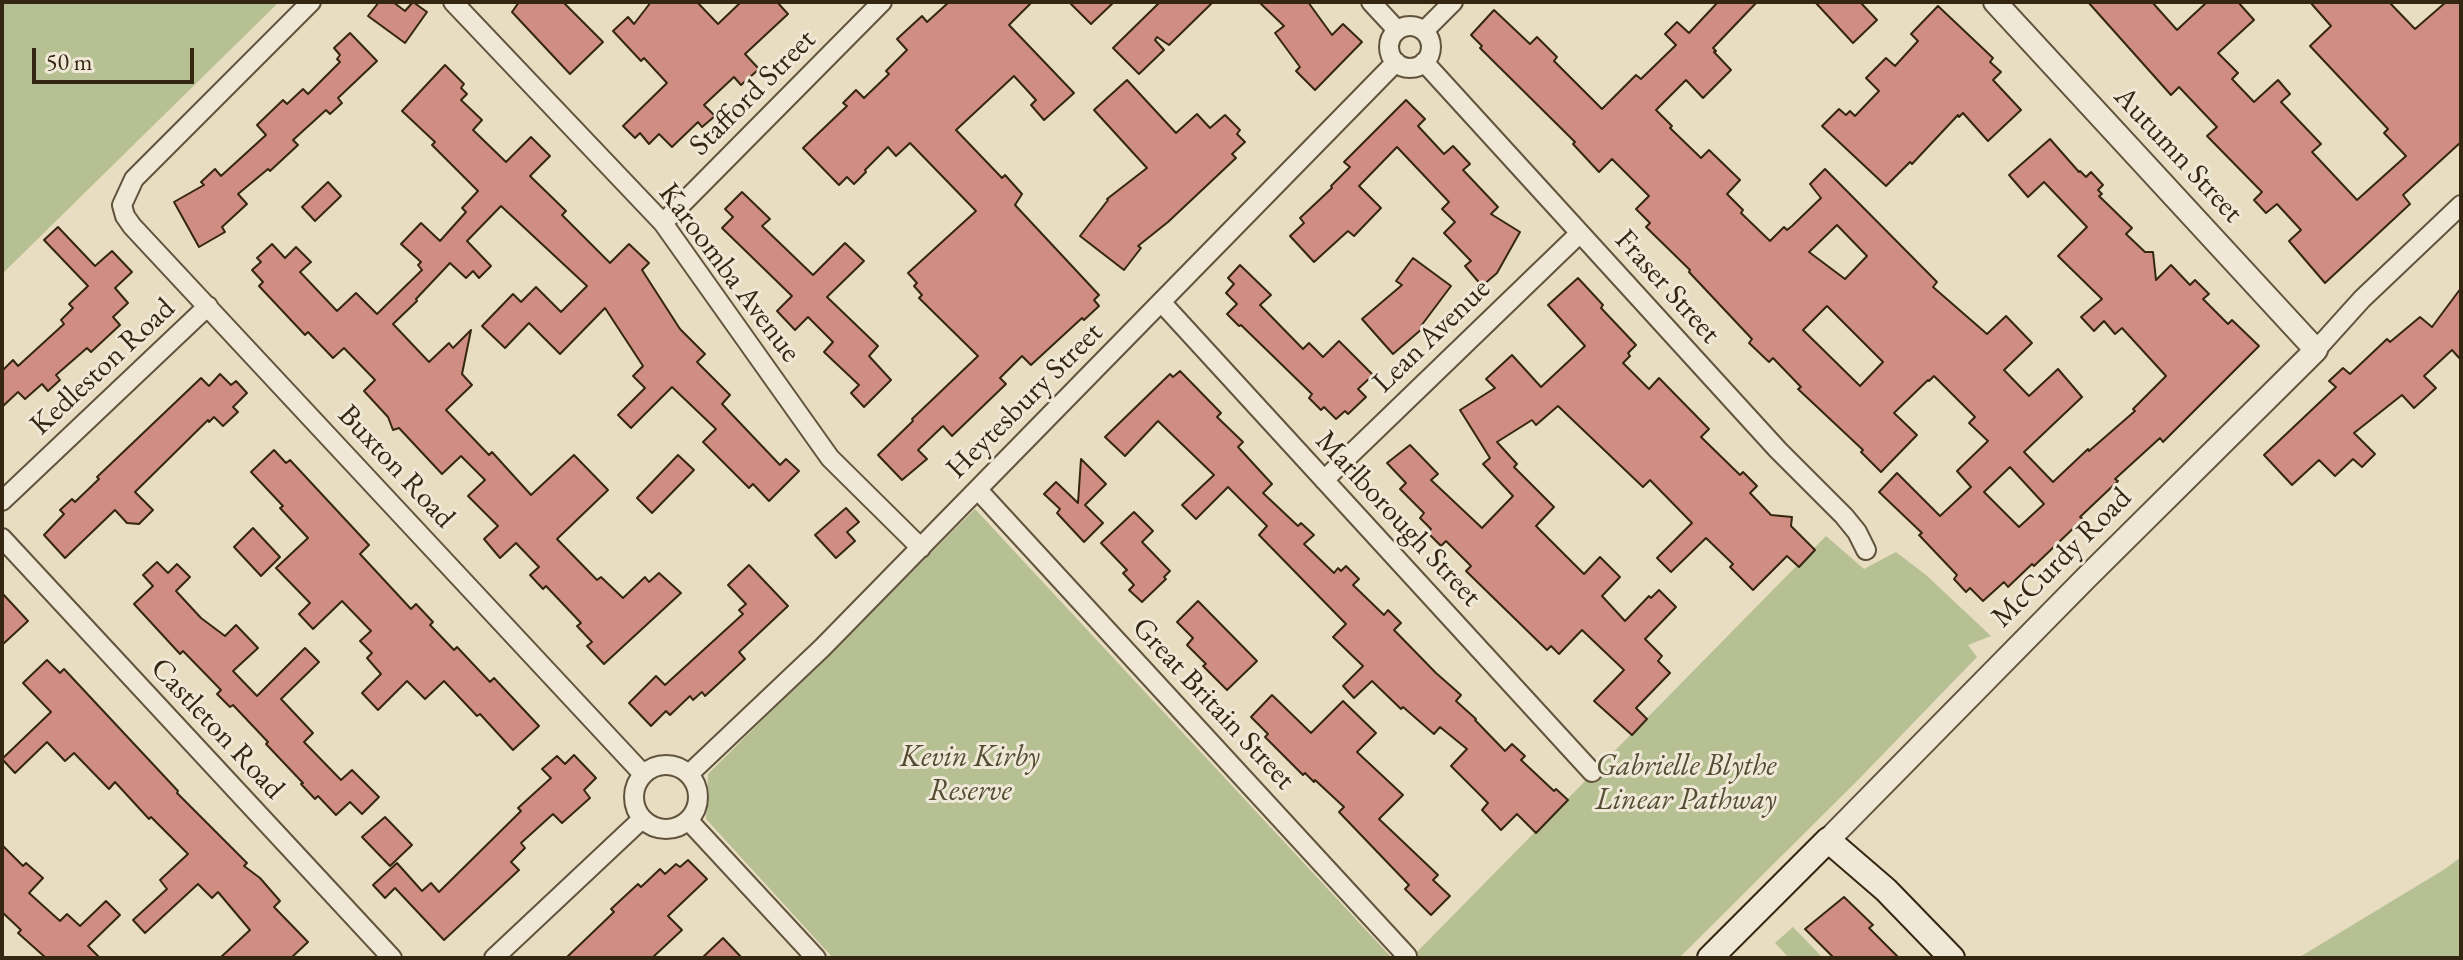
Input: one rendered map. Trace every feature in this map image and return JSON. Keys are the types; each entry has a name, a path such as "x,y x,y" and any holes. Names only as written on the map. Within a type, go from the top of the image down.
{"main road":[{"name":"McCurdy Road","path":"1710,958 1828,840"},
{"path":"1828,840 1886,890 1952,958"}],"street":[{"name":"Buxton Road","path":"311,2 143,168 126,193 122,205 125,216 643,774"},
{"name":"Karoomba Avenue","path":"453,2 663,223 830,458 921,548"},
{"name":"Stafford Street","path":"663,223 882,2"},
{"path":"1371,2 1397,30"},
{"path":"1424,31 1453,2"},
{"name":"Autumn Street","path":"1995,2 2316,350"},
{"path":"1414,26 1424,31 1431,43 1431,50 1424,62 1413,68 1396,62 1389,50 1392,36 1397,30 1414,26"},
{"name":"Heytesbury Street","path":"689,774 822,648 1396,62"},
{"name":"Fraser Street","path":"1424,62 1778,450 1844,516 1866,550"},
{"name":"McCurdy Road","path":"1828,840 2316,350 2354,307 2461,205"},
{"name":"Lean Avenue","path":"1324,480 1580,233"},
{"name":"Marlborough Street","path":"1162,303 1592,772"},
{"name":"Kedleston Road","path":"2,501 208,306"},
{"name":"Great Britain Street","path":"978,490 1407,956"},
{"name":"Castleton Road","path":"2,538 392,958"},
{"path":"660,765 680,768 689,774 697,788 698,804 689,821 672,829 652,827 642,819 634,803 635,788 643,774 660,765"},
{"path":"494,958 642,819"},
{"path":"689,821 816,958"}],"green space":[{"path":"2,2 279,2 2,274"},
{"name":"Kevin Kirby Reserve","path":"975,509 1392,958 833,958 706,819 708,774"},
{"name":"Gabrielle Blythe Linear Pathway","path":"1826,536 1864,569 1896,552 1926,575 1991,636 1968,645 1977,657 1858,780 1679,958 1411,958"},
{"path":"2461,857 2461,958 2298,958 2445,869"},
{"path":"1793,927 1823,958 1789,958 1775,943"}],"building":[{"path":"379,2 393,2 405,11 413,2 427,12 405,43 368,16"},
{"path":"519,2 563,2 603,42 570,74 512,12"},
{"path":"651,2 697,2 718,24 741,2 777,2 788,14 745,54 759,69 741,85 734,77 704,105 715,116 702,127 698,122 672,147 659,134 649,144 640,133 635,138 623,126 667,83 613,31 628,17 634,24"},
{"path":"949,2 1032,2 1009,25 1074,93 1044,120 1031,105 1036,100 1014,76 956,130 1002,178 1005,175 1022,194 1015,205 1099,295 1094,300 1099,306 1031,365 1022,356 1000,378 1006,384 952,436 943,426 918,450 927,459 902,480 878,455 978,356 919,298 922,295 914,286 917,283 908,273 976,211 910,143 896,156 888,147 854,184 847,177 839,185 803,148 847,106 843,103 856,90 864,98 889,74 886,71 907,50 897,39 922,16 927,22"},
{"path":"1069,2 1114,2 1091,24"},
{"path":"1160,2 1213,2 1169,45 1157,37 1155,40 1164,50 1139,74 1113,48"},
{"path":"1259,2 1308,2 1332,35 1343,24 1362,42 1315,90 1296,71 1300,67 1275,33 1284,26"},
{"path":"1718,2 1757,2 1713,48 1731,70 1703,98 1686,80 1656,110 1701,158 1709,150 1740,180 1727,194 1743,210 1741,213 1770,241 1784,227 1787,230 1792,226 1821,198 1810,184 1825,169 1937,282 1933,287 1987,334 2006,316 2032,343 2004,370 2029,396 2058,369 2082,397 2024,452 2053,482 2135,411 2133,409 2166,376 2122,328 2115,334 2104,321 2094,331 2081,317 2102,299 2058,256 2087,227 2044,182 2028,197 2009,175 2050,139 2079,172 2086,177 2091,172 2103,185 2098,190 2102,194 2099,196 2132,228 2126,234 2145,252 2153,252 2156,280 2171,265 2190,285 2195,280 2209,294 2203,299 2228,324 2232,320 2259,346 2163,442 2160,438 2115,479 2118,481 2080,517 2083,519 2034,566 2032,564 2008,587 2004,582 1983,601 1970,588 1966,592 1954,579 1957,575 1919,535 1922,533 1879,492 1897,473 1940,516 1971,487 1957,471 1988,441 1969,423 1975,417 1934,376 1894,413 1917,435 1881,472 1861,452 1863,450 1798,389 1801,387 1773,358 1769,362 1749,343 1752,339 1646,227 1650,223 1636,209 1649,196 1612,159 1599,172 1573,144 1575,142 1480,48 1482,46 1471,35 1494,10 1530,44 1537,37 1557,57 1554,61 1602,109 1636,75 1641,79 1676,45 1665,34 1677,22 1689,33","holes":["1837,225 1867,256 1845,279 1809,252","1827,306 1883,362 1860,386 1803,330","2010,467 2044,504 2019,527 1984,492"]},
{"path":"1815,2 1860,2 1877,20 1853,43"},
{"path":"2088,2 2152,2 2177,30 2207,2 2238,2 2254,20 2218,53 2238,73 2232,79 2254,102 2278,80 2290,94 2281,102 2321,144 2312,152 2357,200 2406,156 2384,133 2388,129 2310,46 2331,26 2310,2 2389,2 2415,29 2446,2 2461,2 2461,142 2403,195 2410,204 2325,283 2289,241 2301,230 2277,204 2266,213 2254,200 2262,192 2207,136 2217,127 2179,87 2171,95"},
{"path":"1938,6 1993,58 1990,62 2001,72 1993,80 2021,110 1988,141 1963,113 1958,115 1912,164 1910,162 1886,186 1822,126 1839,109 1846,115 1850,111 1855,116 1879,91 1866,78 1886,58 1895,66 1918,41 1911,34"},
{"path":"350,33 377,61 338,98 342,103 330,114 326,110 293,140 298,145 270,171 268,169 238,194 247,204 222,227 225,232 199,247 174,202 204,185 201,182 215,169 221,176 266,135 257,125 283,100 287,104 303,89 308,94 340,62 337,59 340,55 334,48"},
{"path":"445,65 464,84 461,88 467,94 461,100 482,120 473,130 506,162 531,137 550,156 530,176 566,211 562,215 610,263 629,244 649,263 642,270 680,329 705,354 697,362 730,395 722,404 780,465 786,459 799,471 769,501 753,484 749,488 703,442 716,429 672,387 631,428 618,415 645,388 633,376 643,366 605,308 560,354 529,323 505,348 482,326 513,294 521,302 536,287 561,312 587,286 501,206 467,241 491,266 479,278 473,271 466,278 450,263 393,324 429,362 449,343 453,348 471,330 462,374 472,385 446,410 489,455 492,452 531,495 574,455 608,490 557,539 597,580 601,577 623,598 645,577 649,582 659,573 681,593 604,664 587,646 592,642 577,626 581,623 546,586 543,589 530,575 539,567 516,543 500,558 484,539 498,526 468,496 485,480 461,456 442,474 399,428 393,430 388,417 364,391 375,380 344,348 333,358 308,332 305,335 259,286 263,282 252,270 261,262 257,258 272,244 285,258 296,247 311,262 300,272 337,311 356,293 377,314 422,270 418,265 421,262 401,244 421,223 440,241 466,212 462,208 478,191 432,145 435,142 402,111"},
{"path":"1127,80 1176,133 1197,114 1210,128 1225,115 1240,130 1237,134 1245,142 1232,154 1236,158 1138,246 1141,248 1124,270 1080,236 1107,199 1147,168 1094,110"},
{"path":"1406,100 1425,119 1418,126 1444,154 1453,146 1470,164 1463,170 1498,207 1491,214 1520,232 1497,273 1482,286 1465,266 1471,261 1444,233 1455,222 1442,209 1449,202 1397,147 1359,186 1381,208 1354,236 1348,231 1314,262 1290,236 1304,223 1300,218 1350,167 1344,162"},
{"path":"328,182 341,196 315,221 302,207"},
{"path":"742,192 770,219 762,226 813,275 845,243 864,261 827,297 878,346 869,356 891,380 864,407 851,393 859,385 824,352 833,342 808,317 795,330 777,311 792,296 722,228 733,217 725,209"},
{"path":"58,227 95,266 112,251 132,272 115,288 128,303 113,317 120,325 91,352 87,348 56,375 60,380 48,391 42,384 25,399 18,392 2,407 2,371 13,360 18,366 64,324 61,320 73,308 69,304 88,286 44,240"},
{"path":"1413,258 1451,286 1421,326 1423,328 1393,354 1362,319 1402,285 1396,281"},
{"path":"1240,265 1271,295 1260,305 1303,349 1309,343 1323,357 1339,341 1373,375 1358,389 1366,397 1348,414 1345,411 1336,419 1324,407 1321,410 1309,398 1312,394 1227,314 1237,304 1226,293 1234,284 1228,278"},
{"path":"1578,278 1636,345 1623,363 1649,389 1659,378 1709,429 1701,437 1740,475 1743,472 1757,486 1750,493 1771,515 1792,517 1791,526 1815,550 1799,567 1787,556 1753,590 1730,567 1733,564 1706,538 1671,572 1657,558 1692,523 1650,480 1643,487 1558,406 1536,425 1532,420 1497,442 1517,464 1514,467 1554,507 1536,526 1584,574 1600,557 1620,577 1602,596 1625,621 1659,590 1676,607 1645,639 1662,656 1658,661 1670,673 1636,708 1647,719 1632,735 1594,701 1624,670 1582,630 1559,654 1551,646 1547,650 1466,571 1471,566 1446,541 1441,546 1428,533 1431,529 1420,518 1424,513 1400,489 1406,483 1387,463 1410,445 1438,474 1431,480 1482,528 1513,496 1483,464 1490,458 1460,410 1495,388 1486,379 1512,355 1541,387 1585,346 1548,305"},
{"path":"2461,288 2461,360 2452,350 2424,376 2436,388 2414,408 2402,395 2354,433 2375,454 2362,467 2353,459 2335,476 2319,460 2292,485 2264,455 2336,387 2329,381 2343,368 2350,374 2387,339 2390,342 2420,317 2432,327"},
{"path":"1180,371 1221,413 1217,417 1243,442 1238,447 1272,484 1263,493 1298,526 1301,523 1314,535 1304,544 1334,573 1346,566 1359,579 1353,585 1384,615 1388,610 1401,623 1394,630 1461,695 1456,701 1505,751 1512,744 1525,756 1521,760 1568,800 1536,833 1517,814 1501,830 1482,810 1488,803 1451,766 1467,749 1440,727 1434,734 1403,707 1401,709 1372,681 1354,698 1343,686 1363,666 1333,637 1346,624 1259,535 1267,526 1228,487 1196,519 1182,505 1214,475 1158,421 1125,456 1105,437 1170,374 1173,377"},
{"path":"220,374 231,385 236,381 247,393 233,407 238,412 223,426 214,417 208,420 135,492 153,510 139,524 127,523 115,510 65,558 44,535 64,514 60,510 72,499 75,502 201,378 209,386"},
{"path":"274,450 286,463 290,460 369,545 360,554 411,609 416,604 433,622 430,625 454,650 457,647 490,682 494,678 539,726 513,750 444,681 425,699 407,681 378,710 362,693 381,674 367,658 372,653 360,641 371,631 342,601 313,629 299,614 310,603 276,568 308,538 251,472"},
{"path":"678,455 694,470 652,513 637,498"},
{"path":"1081,459 1106,484 1085,505 1103,523 1084,542 1057,513 1060,509 1044,494 1056,482 1078,503"},
{"path":"846,508 859,522 847,532 855,541 836,558 815,535"},
{"path":"1134,512 1153,531 1142,542 1170,571 1142,602 1129,590 1134,585 1123,573 1127,570 1101,543"},
{"path":"253,528 280,557 261,576 234,547"},
{"path":"157,562 168,573 177,564 190,577 176,591 201,618 225,636 236,625 258,648 233,671 257,696 305,648 319,662 281,699 313,733 304,742 341,780 352,770 379,797 362,814 350,802 336,815 318,796 315,799 266,744 268,742 233,705 230,707 217,694 221,690 183,651 180,654 134,604 153,586 143,575"},
{"path":"749,565 788,606 739,652 745,659 705,696 702,692 693,700 690,696 670,715 666,711 651,726 629,703 656,676 665,685 743,614 739,610 746,604 728,585"},
{"path":"2,593 28,621 2,645"},
{"path":"1198,601 1257,661 1227,690 1187,645 1193,638 1177,622"},
{"path":"47,660 60,673 64,669 177,793 247,863 244,866 260,878 280,901 274,907 308,942 291,958 220,958 250,930 218,892 212,898 198,884 145,933 133,920 167,889 160,880 188,854 151,817 149,819 115,782 109,789 74,753 65,761 47,742 15,773 2,759 51,712 23,683"},
{"path":"1272,695 1311,733 1343,701 1376,733 1357,752 1403,795 1379,819 1438,875 1433,880 1450,896 1431,915 1405,889 1409,885 1339,812 1344,807 1315,780 1305,773 1303,775 1265,737 1268,734 1251,717"},
{"path":"574,755 596,778 584,790 590,798 562,823 553,814 521,843 525,848 511,862 519,870 444,940 395,888 385,898 373,885 397,863 422,891 431,883 439,892 521,811 518,808 551,778 542,769 557,756 565,764"},
{"path":"385,817 412,845 390,866 362,837"},
{"path":"2,845 23,866 26,863 43,878 29,893 60,921 67,914 80,926 106,901 120,915 88,946 100,958 46,958 18,933 21,930 2,912"},
{"path":"688,860 707,879 668,916 682,930 652,958 566,958 638,884 641,887 660,869 665,874 676,864 680,867"},
{"path":"1844,897 1873,925 1869,928 1899,958 1834,958 1805,929"},
{"path":"723,938 742,958 702,958"}]}
